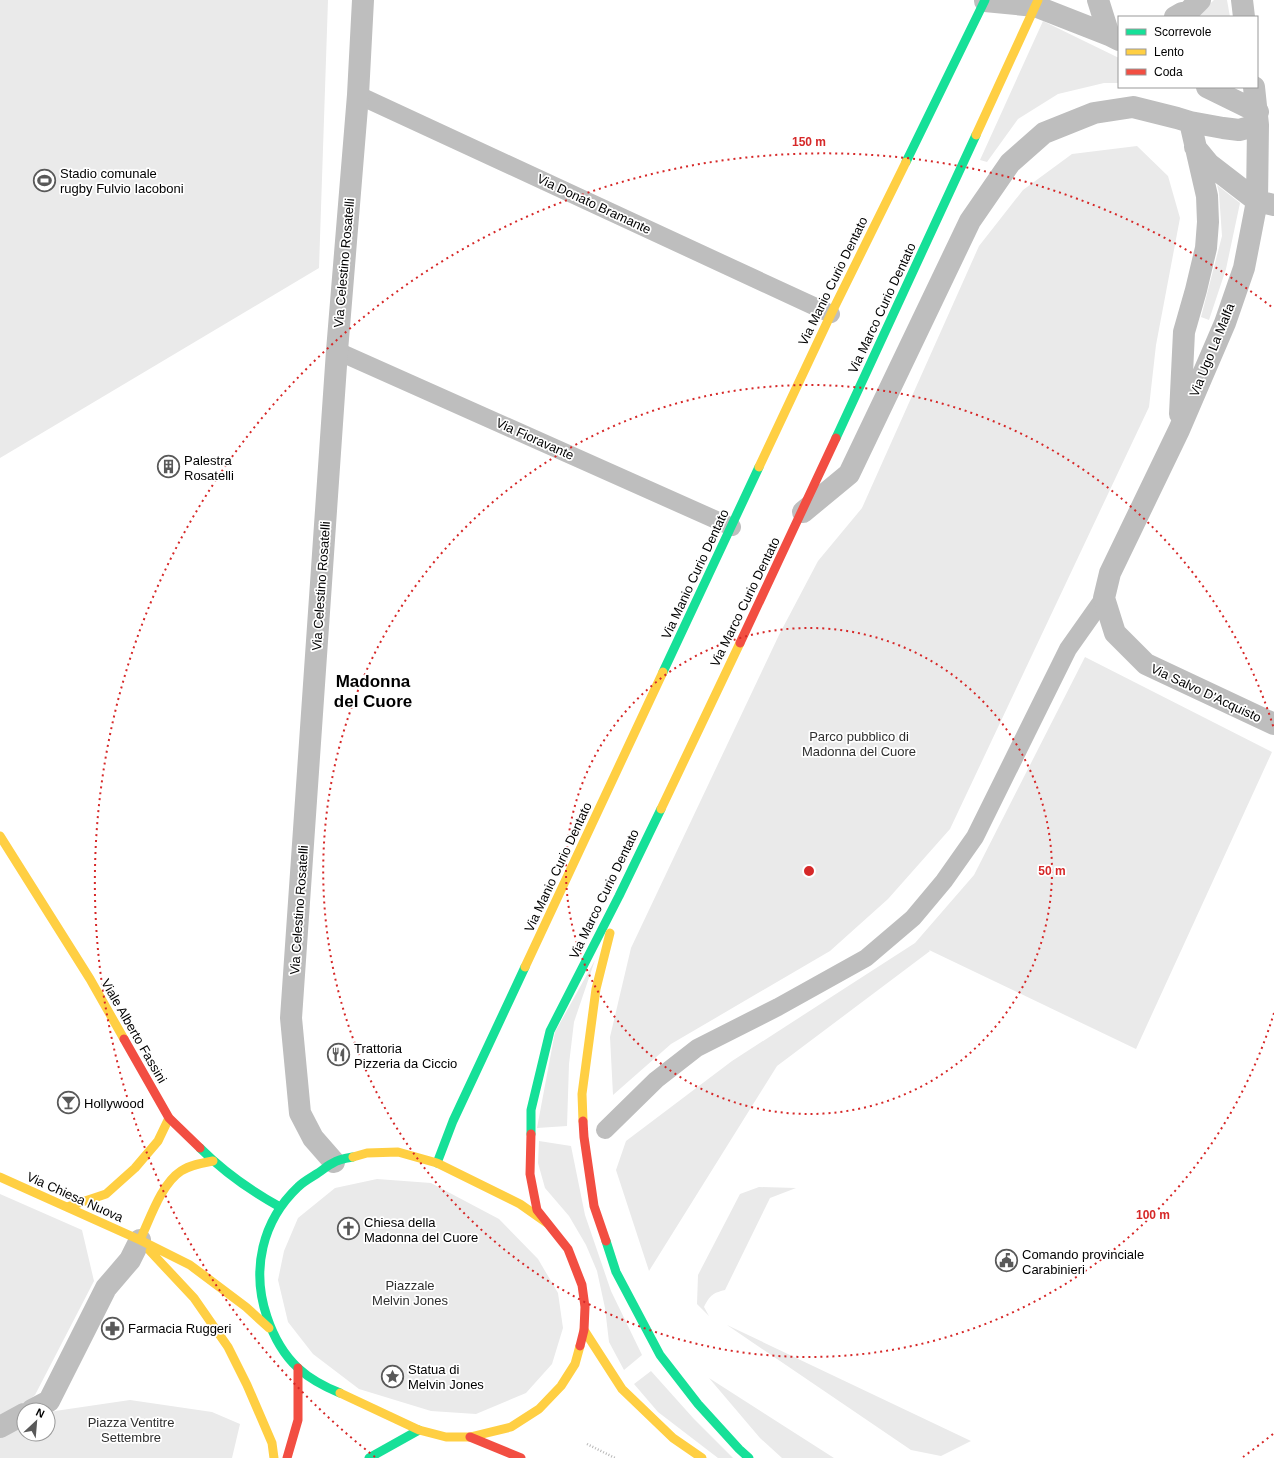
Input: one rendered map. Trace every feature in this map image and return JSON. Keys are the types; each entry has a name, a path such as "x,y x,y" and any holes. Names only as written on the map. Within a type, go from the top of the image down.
{"main road":[{"name":"Via Manio Curio Dentato","path":"437,1163 453,1122 831,314 985,1"},
{"name":"Via Marco Curio Dentato","path":"547,1223 537,1210 530,1174 531,1110 550,1031 619,896 803,512 1037,3"},
{"name":"Viale Alberto Fassini","path":"0,836 90,979 169,1118 213,1161 260,1196 280,1207"},
{"path":"619,896 596,988 582,1094 584,1137 594,1206 616,1272 660,1354 698,1404 749,1458"},
{"path":"67,1207 106,1194 135,1168 158,1141 169,1118"},
{"path":"398,1152 437,1163 520,1204 547,1223 568,1249 582,1285 585,1307 584,1330 575,1364 562,1386 539,1409 511,1427 470,1437 446,1436 419,1430 324,1386 298,1368 283,1350 271,1330 262,1303 259,1280 262,1247 270,1226 280,1207 299,1186 334,1162 367,1153 398,1152"},
{"path":"213,1161 199,1163 176,1174 164,1190 140,1240 194,1298 228,1347 247,1385 272,1443 274,1458"},
{"name":"Via Chiesa Nuova","path":"0,1177 140,1240 190,1265 246,1307 271,1330"},
{"path":"584,1330 622,1389 673,1438 702,1458"},
{"path":"287,1458 298,1420 298,1368"},
{"path":"369,1458 419,1430"},
{"path":"470,1437 521,1458"}],"street":[{"name":"Via Celestino Rosatelli","path":"334,1162 313,1138 300,1113 291,1018 337,351 358,95 363,0"},
{"path":"1098,0 1116,36"},
{"path":"1177,16 1188,12 1200,0"},
{"path":"1242,0 1244,16"},
{"path":"985,1 1037,3 1116,36"},
{"path":"803,512 849,474 970,221 1010,163 1044,133 1094,113 1133,107 1190,122 1239,130 1258,119 1209,88"},
{"name":"Via Ugo La Malfa","path":"1104,598 1110,573 1179,430 1225,323 1266,203 1254,88"},
{"path":"1179,430 1184,332 1206,248 1208,222 1207,196 1190,122"},
{"path":"1195,146 1209,164 1266,203"},
{"name":"Via Salvo D'Acquisto","path":"1104,598 1115,633 1146,664 1274,724"},
{"path":"47,1402 49,1401 106,1288 130,1260 140,1240"},
{"path":"0,1427 16,1418"}],"lane":[{"name":"Via Donato Bramante","path":"358,95 831,314"},
{"name":"Via Fioravante","path":"337,351 732,527"},
{"path":"605,1130 656,1080 697,1048 778,1008 866,958 912,918 944,881 975,837 1068,649 1104,598"}],"path":[{"path":"587,1444 615,1458"}],"green space":[{"path":"0,0 328,0 319,268 0,458"},
{"path":"1214,0 1227,0 1230,16 1197,16"},
{"path":"1043,21 1118,58 1118,83 1104,83 1058,94 1018,119 987,162 980,160"},
{"name":"Parco pubblico di Madonna del Cuore","path":"1137,146 1168,176 1180,218 1156,345 1149,407 950,829 888,899 830,951 671,1044 613,1095 610,1037 631,948 779,635 818,561 862,508 979,246 1023,190 1072,154"},
{"path":"1217,185 1240,203 1226,269 1209,320 1201,317 1222,236 1219,193"},
{"path":"1085,657 1272,752 1136,1049 929,950 930,951 777,1066 649,1271 616,1170 626,1141 732,1061 915,943 974,875"},
{"path":"595,960 574,1022 569,1064 567,1126 537,1128 555,1032"},
{"path":"539,1141 571,1146 585,1215 611,1291 642,1355 624,1370 609,1342 605,1308 597,1271 586,1245 569,1216 545,1188 538,1163"},
{"name":"Piazzale Melvin Jones","path":"377,1179 431,1183 499,1219 538,1259 558,1293 563,1328 552,1364 526,1393 476,1414 431,1411 359,1389 313,1354 288,1322 278,1280 284,1251 298,1218 335,1188"},
{"path":"759,1187 796,1188 770,1198 725,1290 712,1295 704,1307 709,1316 697,1304 698,1275 740,1194"},
{"path":"0,1194 82,1230 94,1281 35,1395 26,1402 16,1402 16,1410 0,1423"},
{"path":"727,1325 971,1441 941,1456 911,1450"},
{"path":"651,1371 694,1419 733,1458 718,1458 658,1412 634,1384"},
{"path":"709,1378 834,1458 782,1458 760,1438"},
{"name":"Piazza Ventitre Settembre","path":"130,1400 212,1412 240,1424 232,1458 0,1458 0,1429 16,1424 16,1442 56,1442 56,1411"}],"traffic: fast":[{"path":"906,162 985,0"},
{"path":"836,438 976,135"},
{"path":"663,672 759,467"},
{"path":"531,1134 531,1110 550,1031 619,896 661,809"},
{"path":"437,1163 453,1121 525,967"},
{"path":"200,1148 218,1165 238,1180 280,1207"},
{"path":"340,1393 318,1382 303,1372 288,1357 276,1338 269,1324 262,1299 260,1264 268,1231 286,1200 300,1185 329,1165 340,1160 353,1157"},
{"path":"606,1241 616,1272 660,1355 698,1404 749,1458"},
{"path":"369,1458 419,1430"}],"traffic: slow":[{"path":"976,135 1038,0"},
{"path":"759,467 831,314 906,162"},
{"path":"661,809 740,643"},
{"path":"525,967 663,672"},
{"path":"0,836 90,979 124,1039"},
{"path":"583,1121 582,1094 596,989 610,933"},
{"path":"67,1207 106,1194 135,1168 158,1141 169,1118"},
{"path":"353,1157 367,1153 398,1152 437,1163 520,1204 547,1223"},
{"path":"140,1240 157,1202 174,1177 188,1167 213,1161"},
{"path":"0,1177 140,1240 190,1265 246,1307 269,1328"},
{"path":"150,1251 194,1298 228,1347 247,1385 272,1443 274,1458"},
{"path":"584,1330 622,1389 673,1438 702,1458"},
{"path":"340,1393 419,1430 446,1437 470,1437 511,1427 539,1409 561,1386 575,1364 580,1346"}],"traffic: jam":[{"path":"740,643 836,438"},
{"path":"124,1039 169,1118 200,1148"},
{"path":"583,1121 594,1206 606,1241"},
{"path":"531,1134 530,1174 537,1210 568,1249 582,1285 585,1307 584,1330 580,1346"},
{"path":"287,1458 298,1420 298,1368"},
{"path":"470,1437 521,1458"}],"place":[{"name":"Stadio comunale rugby Fulvio Iacoboni","path":"44,180"},
{"name":"Palestra Rosatelli","path":"168,467"},
{"name":"Trattoria Pizzeria da Ciccio","path":"338,1055"},
{"name":"Hollywood","path":"68,1103"},
{"name":"Chiesa della Madonna del Cuore","path":"348,1229"},
{"name":"Comando provinciale Carabinieri","path":"1006,1261"},
{"name":"Farmacia Ruggeri","path":"113,1328"},
{"name":"Statua di Melvin Jones","path":"392,1376"}],"district":[{"name":"Madonna del Cuore","path":"373,691"}]}
